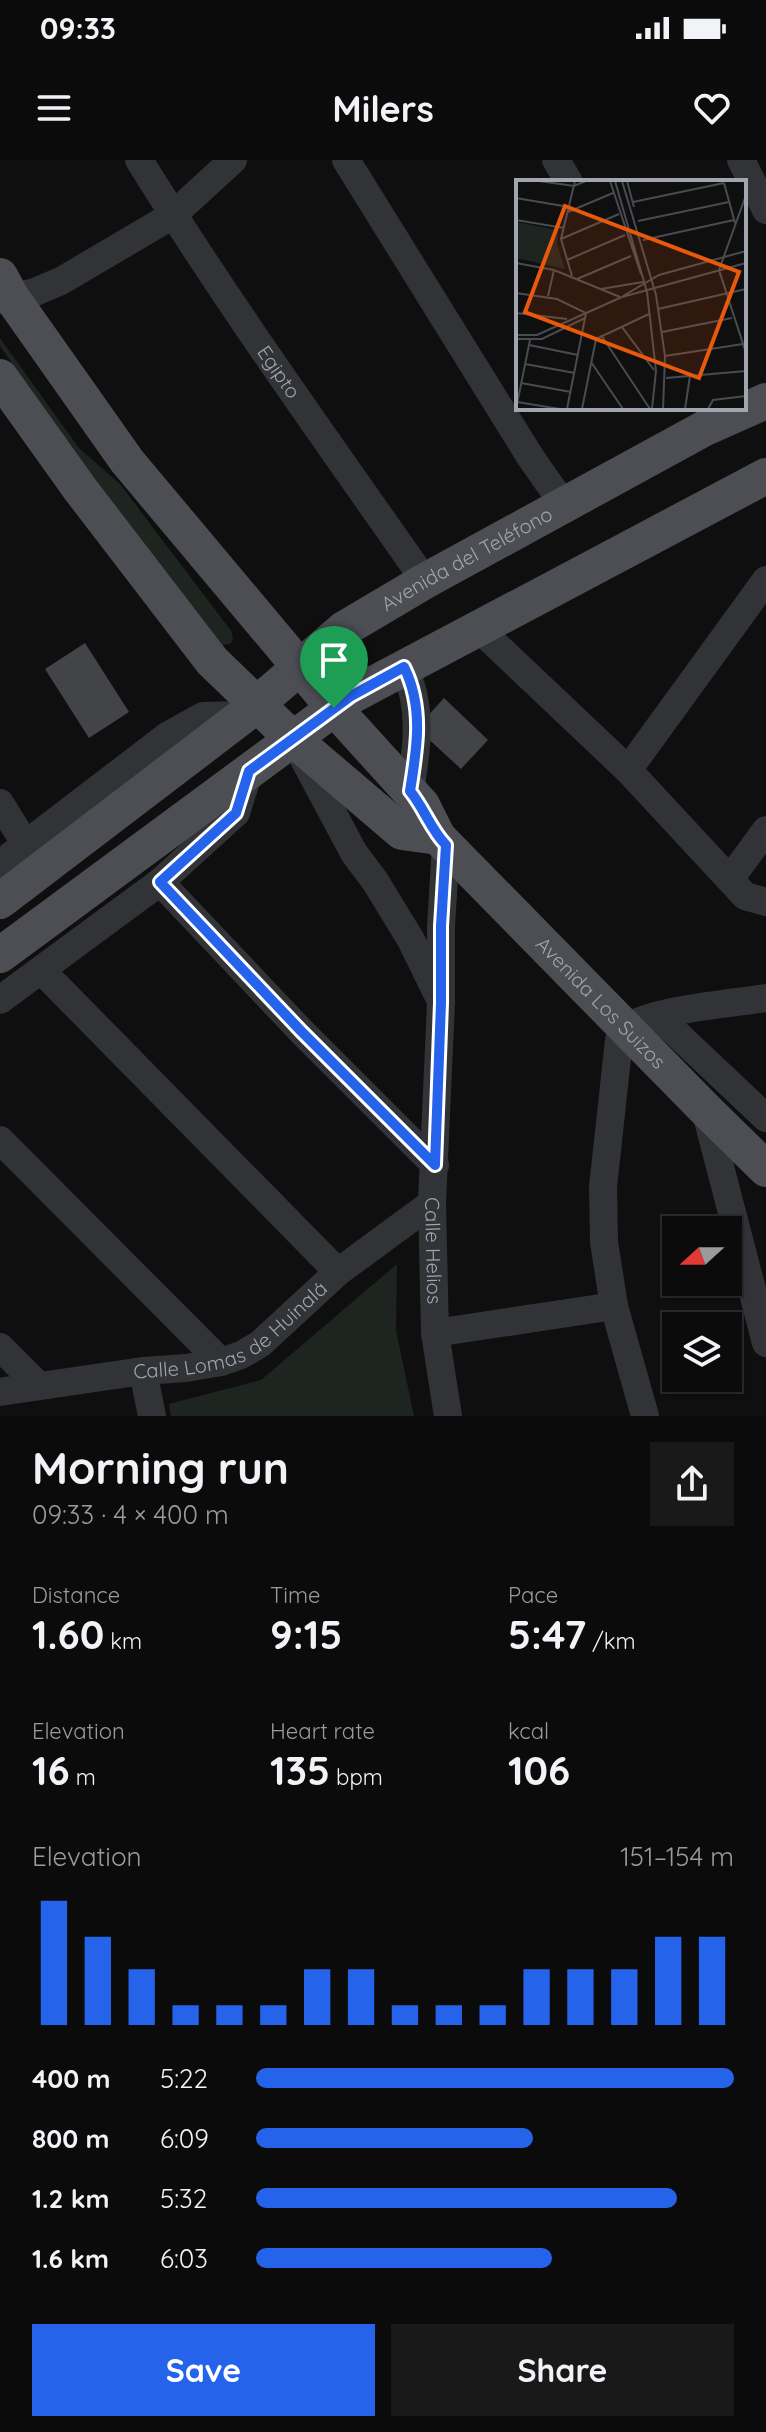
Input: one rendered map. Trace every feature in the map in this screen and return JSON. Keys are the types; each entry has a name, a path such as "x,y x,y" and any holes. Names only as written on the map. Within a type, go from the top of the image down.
{"main road":[{"name":"Avenida Los Suizos","path":"4,292 127,461 317,687 422,805 442,841 642,1022 705,1109 766,1169"},
{"path":"0,377 80,489 212,661 268,720 402,832 442,841"},
{"name":"Avenida del Teléfono","path":"746,406 766,401"},
{"name":"Avenida del Teléfono","path":"0,901 317,687 344,629 564,505 699,418 731,410"},
{"name":"Avenida del Teléfono","path":"0,955 249,771 268,720 317,687 351,696 766,476"}],"street":[{"name":"Egipto","path":"139,160 173,215 425,581"},
{"path":"4,292 35,292 61,281 173,215 233,160"},
{"path":"346,160 531,458 564,505"},
{"path":"556,160 568,180"},
{"path":"741,160 766,210"},
{"path":"628,770 766,580"},
{"path":"478,628 628,770 745,896 766,902"},
{"path":"404,667 412,685 417,710 417,749 410,791"},
{"path":"0,864 167,736 203,716 268,720 375,881 411,940 441,1003"},
{"path":"0,1000 160,882 236,813 249,771"},
{"path":"0,803 26,845"},
{"path":"730,879 766,830"},
{"name":"Calle Helios","path":"442,841 441,1003 432,1203 435,1333 448,1416"},
{"path":"160,882 301,1031 435,1165"},
{"path":"42,971 338,1272"},
{"path":"645,1416 614,1306 604,1242 603,1187 619,1040 642,1022 766,998"},
{"path":"642,1022 766,1118"},
{"path":"705,1109 766,1343"},
{"path":"0,1140 221,1362"},
{"name":"Calle Lomas de Huinalá","path":"0,1392 143,1371 186,1368 241,1355 260,1344 338,1272 432,1203"},
{"path":"435,1333 614,1306"},
{"path":"0,1347 38,1385"},
{"path":"143,1371 152,1416"},
{"path":"0,1403 3,1416"}],"shaded area":[{"path":"0,338 79,448 120,484 232,632 230,644 222,645 101,491 0,346"},
{"path":"397,1264 396,1330 414,1416 171,1416 169,1404 261,1380"}],"building":[{"path":"85,643 129,712 89,738 45,669"},
{"path":"444,698 488,740 461,769 423,734 424,720"}],"route":[{"path":"404,667 412,685 417,710 417,749 410,791 446,845 435,1165 301,1031 160,882 236,813 249,771 334,708 404,667"}]}
